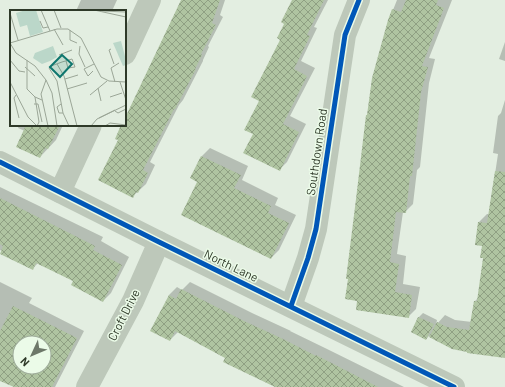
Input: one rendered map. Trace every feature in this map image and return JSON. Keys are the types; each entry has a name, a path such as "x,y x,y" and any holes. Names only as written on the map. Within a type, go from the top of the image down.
{"street":[{"path":"126,52 150,0"},
{"name":"Southdown Road","path":"291,306 308,258 316,229 345,35 359,0"},
{"path":"60,192 92,126"},
{"name":"North Lane","path":"0,162 454,387"},
{"name":"Croft Drive","path":"87,387 133,301 159,242"}],"building":[{"path":"181,0 220,0 212,23 216,25 201,54 202,55 196,69 143,170 148,173 138,193 136,192 133,198 98,180 118,140 115,139 121,126 126,126 126,116"},
{"path":"292,0 324,0 307,35 310,36 294,69 307,76 283,124 299,132 280,171 243,153 253,134 244,130 259,101 251,97 280,40 277,38 284,24 281,22"},
{"path":"406,0 438,0 436,5 444,8 422,66 428,67 421,92 412,176 410,176 406,213 396,212 390,262 399,264 395,292 412,295 409,318 356,310 357,301 345,299 348,279 346,279 366,115 372,78 392,9 401,12"},
{"path":"26,126 60,126 48,149 45,148 40,158 16,147"},
{"path":"201,156 241,175 234,188 271,206 268,213 289,223 271,259 181,215 197,182 190,178"},
{"path":"495,171 505,172 505,358 467,353 452,349 429,337 437,322 447,327 469,330 474,301 477,301 483,258 480,258 482,246 475,245 478,222 487,223"},
{"path":"0,198 95,246 93,250 122,265 103,302 71,285 73,281 36,263 33,270 0,254 3,246 0,244"},
{"path":"181,289 378,387 275,387 223,362 225,358 175,331 170,341 150,331 169,295 176,299"},
{"path":"13,306 77,338 52,387 14,387 0,381 0,331"},
{"path":"418,317 434,324 426,340 411,332"}],"cycle path":[{"path":"291,306 308,258 316,229 345,35 359,0"},
{"path":"0,162 454,387"}]}
